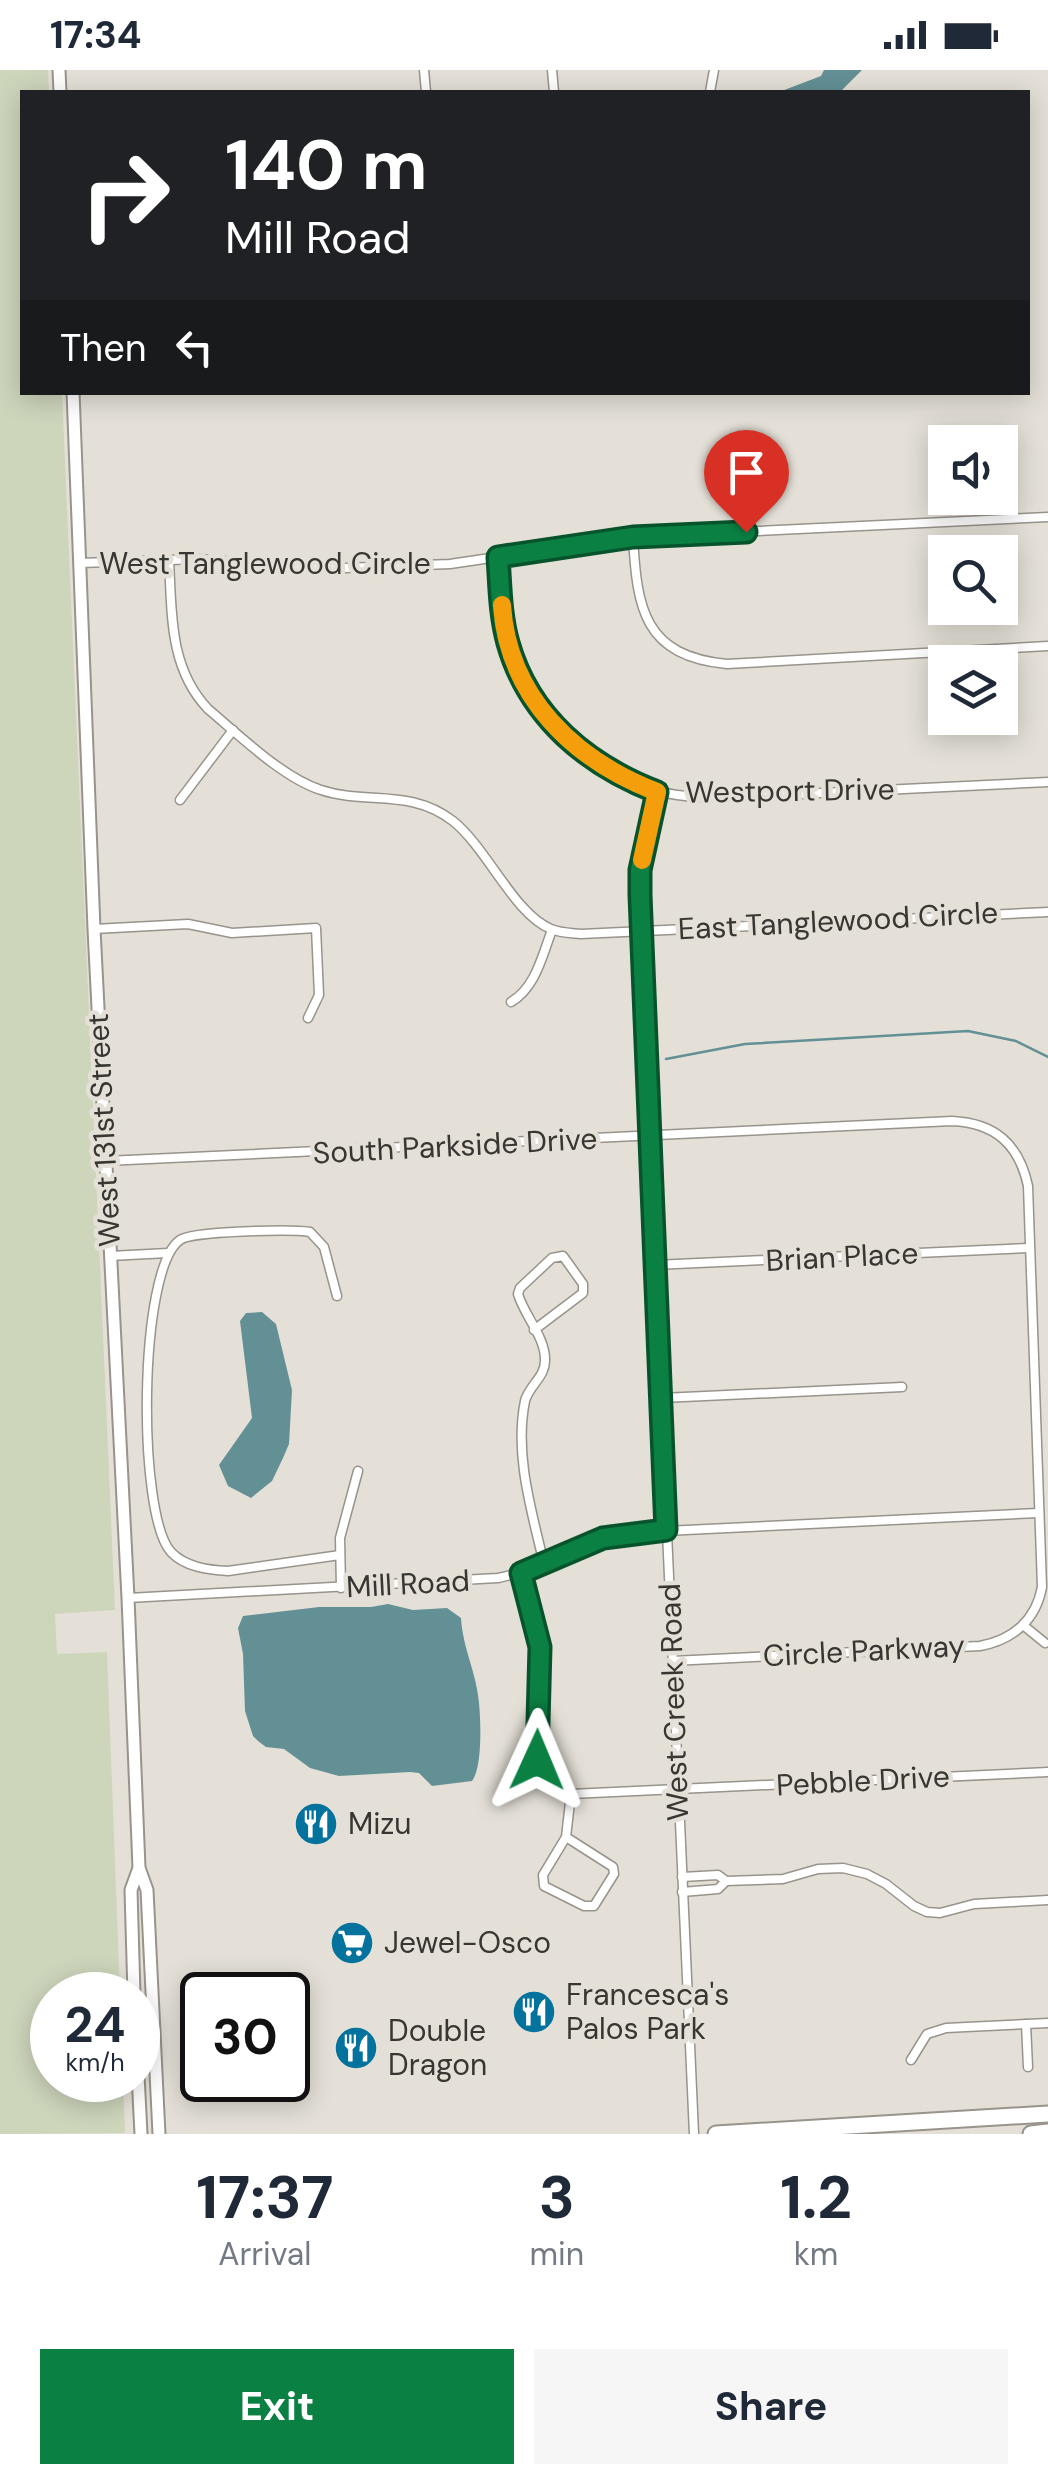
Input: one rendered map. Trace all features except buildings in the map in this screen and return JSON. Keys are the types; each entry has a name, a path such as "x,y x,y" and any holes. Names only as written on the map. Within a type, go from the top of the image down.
{"highway":[{"path":"716,2134 1048,2114"},
{"path":"1031,2134 1048,2132"}],"street":[{"name":"West 131st Street","path":"72,395 139,1868 147,1890 159,2134"},
{"name":"West Tanglewood Circle","path":"80,564 199,559 318,569 450,564 633,537 1048,517"},
{"path":"633,537 636,590 642,611 656,632 674,648 700,661 727,664 1048,646"},
{"name":"Westport Drive","path":"498,557 508,643 524,680 549,721 593,761 657,792 714,798 1048,782"},
{"path":"169,560 173,634 182,671 195,695 233,730 314,788 348,796 418,802 452,820 470,836 525,908 552,930 534,978 523,995 511,1002"},
{"path":"180,800 233,730"},
{"name":"West Creek Road","path":"657,792 640,870 640,930 694,2134"},
{"name":"East Tanglewood Circle","path":"552,930 581,934 1048,912"},
{"path":"94,929 188,924 232,933 316,928 319,995 308,1018"},
{"name":"South Parkside Drive","path":"106,1161 952,1121 983,1126 1005,1138 1021,1161 1028,1186 1029,1248"},
{"path":"337,1296 324,1246 310,1232 186,1236 168,1253 155,1302 149,1354 148,1453 155,1515 164,1542 183,1561 212,1570 254,1570 340,1555"},
{"path":"1029,1248 1042,1587 1040,1600 1023,1626 1044,1643"},
{"name":"Brian Place","path":"654,1265 1029,1248"},
{"path":"110,1256 168,1253"},
{"path":"534,1330 583,1293 583,1284 563,1256 552,1258 520,1288 519,1300 545,1359 542,1374 524,1404 523,1460 544,1564"},
{"path":"662,1398 902,1388"},
{"path":"1036,1442 1048,1442"},
{"path":"341,1588 340,1538 358,1471"},
{"name":"Mill Road","path":"128,1598 486,1579 521,1573 603,1538 666,1530 1038,1513"},
{"path":"521,1573 540,1647 537,1760 551,1782 571,1794 566,1838 543,1875 544,1886 584,1906 594,1906 614,1874 614,1866 566,1838"},
{"name":"Circle Parkway","path":"672,1660 980,1646 996,1643 1023,1626"},
{"name":"Pebble Drive","path":"571,1794 1048,1772"},
{"name":"West 131st Street","path":"133,1972 131,1890 139,1868"},
{"path":"682,1877 718,1876 726,1881 783,1879 843,1868 867,1874 927,1912 940,1913 974,1904 1048,1900"},
{"path":"682,1892 718,1889 726,1881"},
{"path":"911,2060 926,2034 946,2028 1048,2023"},
{"path":"1026,2024 1028,2067"},
{"path":"139,2102 141,2134"}],"green space":[{"path":"0,70 48,70 49,90 20,90 20,395 62,395 115,1610 55,1614 57,1654 107,1652 119,1972 30,1972 30,2102 124,2102 125,2133 0,2134"}],"water":[{"path":"824,70 862,70 842,90 784,90 821,76"},
{"path":"262,1312 276,1324 292,1390 289,1444 272,1481 251,1498 228,1486 219,1465 252,1418 240,1321 246,1313"},
{"path":"388,1604 413,1610 447,1608 461,1618 480,1714 480,1753 472,1781 432,1786 419,1773 410,1772 339,1776 310,1768 284,1749 266,1747 253,1736 245,1711 238,1628 243,1616"}],"waterway":[{"path":"666,1059 745,1044 968,1031 1016,1041 1048,1057"}],"slow traffic":[{"path":"502,605 516,665 549,721 593,761 657,792 642,860"}],"place":[{"name":"Mizu","path":"316,1824"},
{"name":"Jewel-Osco","path":"352,1943"},
{"name":"Francesca's Palos Park","path":"534,2012"},
{"name":"Double Dragon","path":"356,2048"}],"route":[{"path":"537,1760 542,1664 521,1573 603,1538 666,1530 640,895 640,870 657,792 593,761 549,721 516,665 508,643 502,618 498,557 633,537 746,532"}]}
